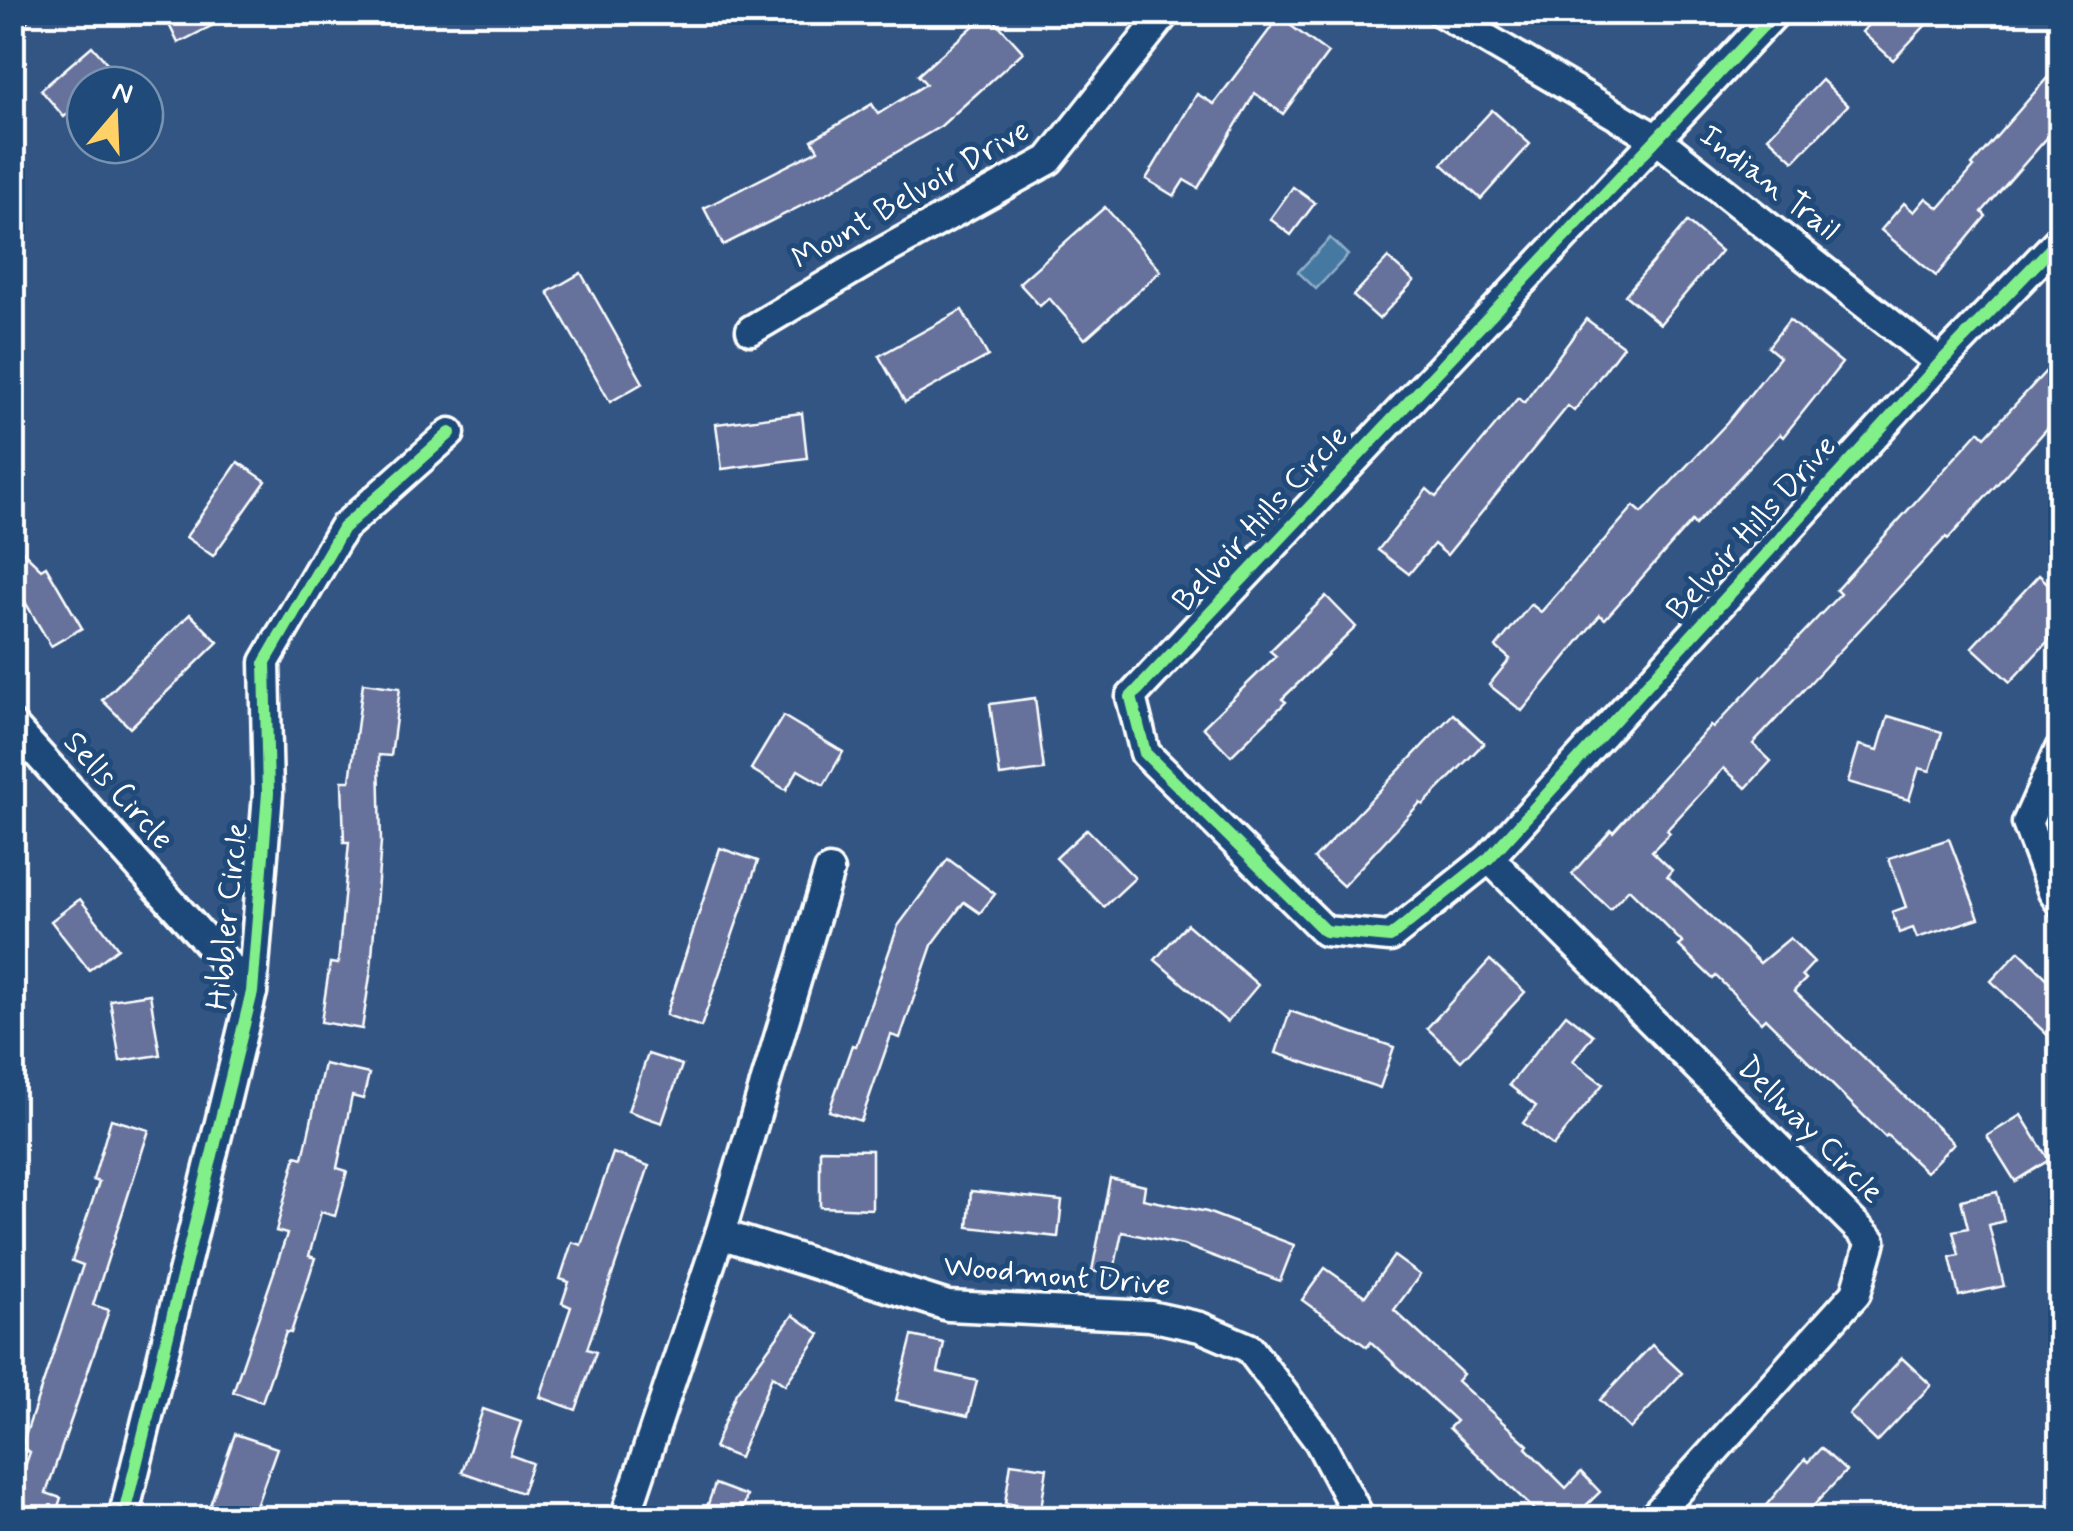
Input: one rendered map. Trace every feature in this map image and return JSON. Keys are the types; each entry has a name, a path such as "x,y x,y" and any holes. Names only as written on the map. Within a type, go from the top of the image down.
{"street":[{"name":"Mount Belvoir Drive","path":"751,330 1049,160 1166,12"},
{"name":"Indian Trail","path":"1442,12 1656,139 1940,363"},
{"name":"Belvoir Hills Circle","path":"1489,858 1390,937 1326,931 1145,753 1132,697 1776,12"},
{"name":"Belvoir Hills Drive","path":"1489,858 1940,363 2060,240"},
{"name":"Hibbler Circle","path":"123,1518 252,992 268,793 265,662 343,528 450,433"},
{"name":"Sells Circle","path":"12,725 252,992"},
{"path":"2060,749 2028,822 2060,902"},
{"name":"Dellway Circle","path":"1489,858 1870,1241 1856,1294 1654,1518"},
{"path":"625,1518 720,1234 829,871"},
{"name":"Woodmont Drive","path":"720,1234 948,1306 1150,1316 1200,1327 1249,1348 1319,1441 1360,1518"}],"water":[{"path":"1330,238 1348,255 1316,289 1298,272"}],"building":[{"path":"163,12 239,12 178,43"},
{"path":"1880,12 1938,12 1893,60 1862,32"},
{"path":"988,13 1023,52 941,126 829,192 723,245 704,208 818,150 812,140 872,104 878,114 926,84 918,75"},
{"path":"1279,17 1328,53 1283,114 1255,93 1198,188 1184,180 1174,196 1146,179 1197,94 1214,104"},
{"path":"92,46 109,65 70,65"},
{"path":"2060,63 2060,123 1982,212 1986,216 1936,276 1881,230 1904,203 1914,212 1926,198 1939,208"},
{"path":"65,69 65,116 64,117 41,90"},
{"path":"1822,80 1848,105 1794,161 1768,137"},
{"path":"1492,110 1530,144 1481,199 1442,164"},
{"path":"1293,187 1315,203 1291,235 1270,219"},
{"path":"1105,207 1161,271 1085,339 1049,298 1040,306 1019,283"},
{"path":"1687,222 1721,251 1660,324 1625,295"},
{"path":"1388,258 1414,281 1379,319 1353,296"},
{"path":"581,273 643,383 610,402 548,292"},
{"path":"962,310 988,356 905,402 879,356"},
{"path":"1586,319 1623,346 1574,411 1568,406 1447,555 1434,544 1409,574 1378,550 1427,489 1436,497 1518,398 1524,403"},
{"path":"1789,320 1842,363 1783,437 1780,434 1695,525 1692,521 1605,619 1600,615 1522,711 1489,685 1510,659 1496,647 1531,604 1541,612 1634,506 1642,513 1727,423 1780,357 1768,347"},
{"path":"2060,356 2060,414 1948,539 1753,744 1771,761 1746,788 1724,768 1652,851 1672,870 1667,876 1760,963 1790,938 1814,962 1802,975 1806,979 1794,991 1954,1143 1926,1172 1885,1137 1765,1018 1761,1022 1716,976 1713,979 1629,889 1610,909 1572,874 1840,594 1836,590 1979,431 1985,437"},
{"path":"802,413 807,458 722,469 716,424"},
{"path":"238,462 266,481 213,556 186,537"},
{"path":"12,541 41,569 46,566 82,628 51,646 12,580"},
{"path":"2039,575 2060,595 2060,628 2010,682 1972,647"},
{"path":"1326,596 1356,627 1282,699 1286,702 1231,756 1203,727 1276,656 1270,651"},
{"path":"190,614 218,642 130,728 102,700"},
{"path":"363,683 400,688 391,756 379,755 381,842 362,1029 321,1022 330,963 338,964 349,842 344,842 342,781 350,781"},
{"path":"1035,698 1044,770 1000,776 990,704"},
{"path":"1453,714 1484,743 1423,805 1420,803 1343,886 1314,859"},
{"path":"783,716 843,752 824,785 798,770 786,790 751,769"},
{"path":"1888,716 1942,732 1930,771 1919,768 1909,800 1848,782 1859,745 1878,750"},
{"path":"1087,829 1135,878 1104,907 1056,858"},
{"path":"1949,839 1979,918 1917,938 1913,928 1899,933 1892,912 1906,907 1889,858"},
{"path":"720,848 758,861 701,1027 666,1015"},
{"path":"948,859 995,894 980,913 964,902 932,945 900,1038 891,1035 861,1121 829,1111 898,926"},
{"path":"80,899 118,948 89,970 51,921"},
{"path":"1187,924 1258,985 1227,1022 1155,960"},
{"path":"2019,951 2060,991 2060,1047 1991,981"},
{"path":"1490,960 1525,992 1461,1061 1427,1028"},
{"path":"150,994 160,1055 120,1061 110,1000"},
{"path":"1290,1011 1394,1047 1380,1088 1276,1053"},
{"path":"1566,1014 1593,1035 1573,1061 1603,1084 1553,1146 1523,1123 1536,1106 1509,1085"},
{"path":"648,1054 682,1065 662,1123 628,1111"},
{"path":"324,1064 369,1074 363,1099 352,1096 337,1168 347,1171 335,1216 321,1212 309,1256 315,1258 291,1333 286,1332 262,1402 233,1392 287,1234 276,1231 296,1156 303,1158"},
{"path":"2021,1115 2049,1160 2015,1181 1987,1136"},
{"path":"111,1119 149,1130 93,1305 109,1310 46,1493 61,1498 54,1518 12,1518 12,1504 30,1452 21,1448 83,1265 72,1261 99,1182 93,1180"},
{"path":"820,1149 872,1150 872,1209 820,1207"},
{"path":"613,1153 649,1166 587,1349 596,1352 576,1410 540,1397 571,1307 562,1303 569,1282 560,1279 572,1242 581,1245"},
{"path":"1110,1178 1145,1186 1143,1199 1207,1212 1294,1245 1280,1281 1183,1245 1122,1232 1113,1275 1092,1271"},
{"path":"971,1191 1062,1201 1058,1237 968,1227"},
{"path":"1997,1192 2004,1221 1989,1225 2004,1286 1959,1296 1950,1257 1959,1255 1953,1231 1968,1228 1961,1200"},
{"path":"1394,1256 1420,1275 1394,1310 1463,1374 1457,1381 1528,1445 1526,1448 1566,1488 1581,1472 1600,1492 1573,1518 1543,1518 1449,1428 1456,1421 1371,1342 1367,1347 1302,1300 1325,1268 1365,1296"},
{"path":"793,1315 820,1334 785,1385 772,1376 739,1458 714,1448 736,1393"},
{"path":"912,1336 944,1343 938,1372 977,1381 968,1416 896,1400"},
{"path":"1652,1345 1682,1373 1630,1429 1600,1400"},
{"path":"1902,1358 1931,1385 1877,1442 1849,1415"},
{"path":"483,1409 521,1422 510,1455 532,1463 522,1493 462,1472"},
{"path":"235,1434 277,1448 252,1518 210,1505"},
{"path":"1821,1448 1846,1471 1802,1518 1773,1518 1763,1509 1805,1459 1808,1462"},
{"path":"1011,1463 1047,1468 1041,1509 1005,1503"},
{"path":"715,1484 747,1496 740,1518 703,1518"}],"cycle path":[{"path":"1776,12 1131,697 1145,753 1325,931 1390,937 1489,858 1940,363 2060,239"},
{"path":"123,1518 252,992 268,793 265,662 343,528 450,433"}]}
